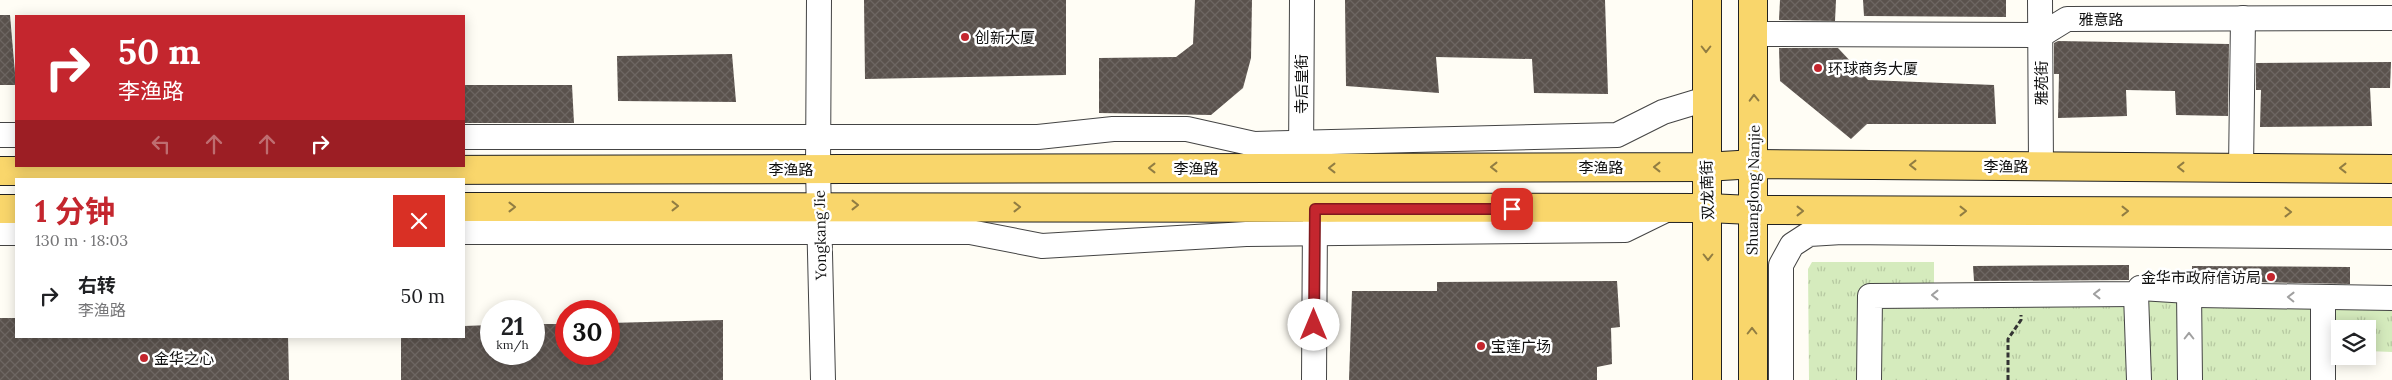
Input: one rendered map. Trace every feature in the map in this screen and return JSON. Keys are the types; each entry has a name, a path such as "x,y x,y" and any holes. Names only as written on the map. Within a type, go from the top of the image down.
{"main road":[{"name":"双龙南街","path":"1707,0 1705,167 1708,208 1707,380"},
{"name":"Shuanglong Nanjie","path":"1752,380 1753,0"},
{"name":"李渔路","path":"0,171 818,169 1301,155 1705,167 1754,164 2392,169"},
{"path":"465,207 819,205 1315,222 1670,208 1752,210 2392,212"},
{"path":"0,209 15,209"}],"street":[{"name":"Yongkang Jie","path":"819,0 818,169 823,380"},
{"name":"寺后皇街","path":"1301,155 1302,0"},
{"name":"雅苑街","path":"2040,0 2041,166"},
{"path":"2241,168 2243,18"},
{"name":"雅意路","path":"1753,34 2041,34 2067,19 2392,18"},
{"path":"465,137 1038,137 1113,129 1178,129 1301,155 1617,135 1663,112 1706,100"},
{"path":"0,135 15,136"},
{"path":"465,232 970,232 1042,246 1246,234 1315,222 1314,380"},
{"path":"1781,380 1781,265 1792,245 1809,234 1842,232 2392,237"},
{"path":"0,233 15,233"},
{"path":"2139,380 2136,294 2140,288 2189,291 2197,295 2392,298"},
{"path":"2189,291 2190,380"},
{"path":"1869,380 1870,296 2136,294"},
{"path":"2323,297 2323,374"}],"path":[{"path":"2008,380 2008,339 2021,320 2021,294"}],"green space":[{"path":"1812,262 1934,262 1934,287 1862,287 1860,380 1809,380 1808,269"},
{"path":"2146,295 2178,297 2180,380 2147,380"},
{"path":"2130,299 2129,380 1878,380 1879,303"},
{"path":"2198,302 2310,306 2310,380 2198,380"},
{"path":"2334,303 2392,304 2392,352 2376,351 2376,320 2334,320"}],"building":[{"name":"创新大厦","path":"864,0 1066,0 1066,75 865,79"},
{"path":"1195,0 1252,0 1251,58 1243,88 1211,115 1099,113 1099,58 1176,57 1193,44"},
{"path":"1345,0 1605,0 1608,94 1534,93 1532,59 1436,57 1439,93 1346,86"},
{"path":"1780,0 1836,0 1835,21 1779,20"},
{"path":"1863,0 2006,0 2006,17 1864,16"},
{"path":"0,15 10,15 15,85 0,85"},
{"path":"2058,41 2229,44 2228,116 2176,115 2175,91 2126,90 2127,116 2058,118 2059,74 2054,74 2054,43"},
{"name":"环球商务大厦","path":"1779,48 1838,48 1868,80 1994,85 1996,124 1867,124 1851,139 1780,81"},
{"path":"732,54 736,102 618,101 617,56"},
{"path":"2391,62 2390,88 2370,88 2372,126 2260,127 2261,90 2256,90 2256,63"},
{"path":"465,85 572,85 574,123 465,123"},
{"path":"2129,265 2129,280 1974,281 1973,266"},
{"name":"金华市政府信访局","path":"2192,266 2350,267 2350,284 2200,281 2192,278"},
{"name":"宝莲广场","path":"1617,281 1620,327 1611,328 1612,364 1597,367 1597,380 1349,380 1352,291 1437,291 1437,282"},
{"name":"金华之心","path":"0,318 15,318 15,338 288,338 289,380 0,380"},
{"path":"723,320 723,380 401,380 401,338 465,338 465,326 480,325 480,365 545,365 545,324 555,324 555,365 620,365 620,323"}],"place":[{"name":"创新大厦","path":"965,37"},
{"name":"环球商务大厦","path":"1818,68"},
{"name":"金华市政府信访局","path":"2271,277"},
{"name":"宝莲广场","path":"1481,346"},
{"name":"金华之心","path":"144,358"}],"route":[{"path":"1314,325 1315,209 1512,209"}]}
